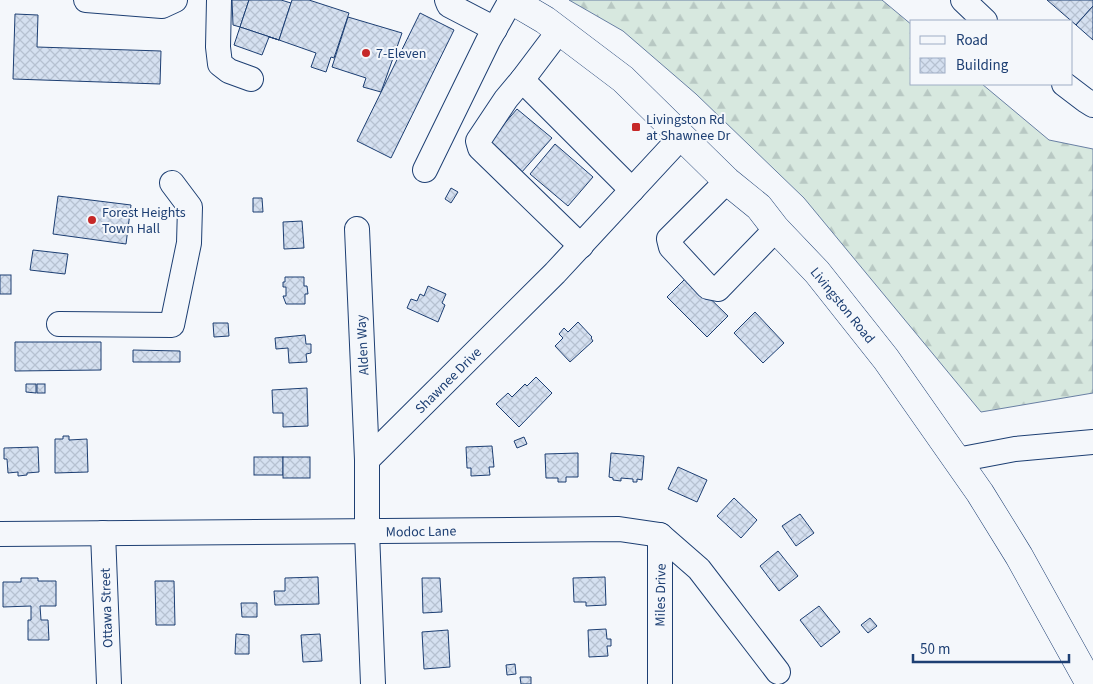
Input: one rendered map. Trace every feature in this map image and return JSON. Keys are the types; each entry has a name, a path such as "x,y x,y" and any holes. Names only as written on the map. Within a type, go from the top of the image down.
{"main road":[{"name":"Livingston Road","path":"511,0 545,20 623,79 727,181 758,207 817,272 886,359 957,460 1019,556 1090,684"}],"street":[{"path":"86,0 162,6 175,0"},
{"path":"219,0 218,47 220,64 229,71 250,79"},
{"path":"447,0 449,5 495,29"},
{"path":"425,170 511,0"},
{"path":"963,0 985,20"},
{"path":"559,31 506,99 478,141 480,148 581,246"},
{"path":"522,80 632,190"},
{"path":"1065,85 1093,105"},
{"name":"Shawnee Drive","path":"367,460 555,274 682,136"},
{"path":"727,181 669,239 671,247 708,287 718,289 776,229"},
{"path":"59,324 172,324 189,243 190,208 172,184"},
{"name":"Alden Way","path":"357,229 367,460"},
{"path":"957,460 1015,449 1093,442"},
{"path":"367,460 367,532 373,684"},
{"name":"Modoc Lane","path":"0,534 618,529 660,535"},
{"name":"Ottawa Street","path":"103,533 109,684"},
{"path":"660,535 699,569 778,672"},
{"name":"Miles Drive","path":"660,535 660,684"}],"green space":[{"path":"569,0 882,0 910,23 910,85 983,85 1049,140 1093,149 1093,393 981,412 804,198 696,94 623,31"}],"building":[{"path":"232,0 249,0 240,27 233,25"},
{"path":"249,0 281,0 291,3 279,40 240,27"},
{"path":"292,0 309,0 349,13 334,58 331,57 326,72 311,67 316,53 279,40"},
{"path":"1047,0 1093,0 1093,6 1076,25 1073,20 1070,20"},
{"path":"1093,6 1093,40 1076,25"},
{"path":"420,13 454,30 391,158 357,141"},
{"path":"15,14 38,15 37,47 161,51 160,84 13,79"},
{"path":"348,17 402,33 381,92 363,87 366,78 332,67"},
{"path":"240,27 279,40 269,37 262,55 234,45"},
{"path":"517,109 552,138 521,173 487,144"},
{"path":"555,144 593,177 568,206 530,174"},
{"path":"451,188 458,192 451,203 445,199"},
{"name":"Forest Heights Town Hall","path":"58,196 131,205 126,244 53,234"},
{"path":"253,198 262,198 263,212 253,212"},
{"path":"302,221 304,248 284,249 283,222"},
{"path":"33,250 68,254 65,274 30,270"},
{"path":"0,275 11,275 11,294 0,294"},
{"path":"285,277 304,277 304,286 307,286 308,294 305,294 305,304 286,304 283,296 286,296 286,287 283,287"},
{"path":"685,279 690,279 728,316 707,337 667,297"},
{"path":"428,286 446,294 442,303 445,305 438,322 407,308 411,299 417,301 420,294 424,296"},
{"path":"755,312 784,343 763,363 734,333"},
{"path":"578,322 592,337 593,341 570,362 555,346 563,338 559,334 564,328 568,332"},
{"path":"213,323 228,323 229,336 214,337"},
{"path":"305,335 306,344 311,344 311,353 306,354 307,362 289,363 288,348 276,349 275,338"},
{"path":"15,342 101,342 101,370 15,371"},
{"path":"133,350 180,351 180,362 133,362"},
{"path":"536,377 552,393 519,427 496,404 508,393 512,397 525,384 527,386"},
{"path":"26,384 36,384 36,393 26,392"},
{"path":"37,384 45,384 45,393 37,393"},
{"path":"307,388 308,426 283,427 283,413 273,413 272,390"},
{"path":"63,436 69,436 69,440 87,439 88,472 55,473 55,439 63,439"},
{"path":"524,437 527,444 517,448 514,441"},
{"path":"492,446 494,467 489,467 490,475 471,476 471,468 467,468 466,447"},
{"path":"38,447 39,472 18,476 18,472 8,473 7,459 4,459 4,448"},
{"path":"578,453 578,477 566,477 566,482 558,482 558,478 546,478 545,454"},
{"path":"611,453 644,456 642,480 637,479 637,482 633,482 633,479 621,478 621,481 613,480 613,478 609,477"},
{"path":"254,457 283,457 283,475 254,475"},
{"path":"283,457 310,457 310,478 283,478"},
{"path":"678,467 707,480 697,502 668,489"},
{"path":"734,498 757,520 741,538 717,516"},
{"path":"800,514 814,533 796,546 782,526"},
{"path":"778,551 798,576 779,591 760,566"},
{"path":"318,577 319,604 275,605 274,591 285,591 285,578"},
{"path":"605,577 606,605 586,606 586,602 574,602 573,578"},
{"path":"21,578 38,578 38,581 56,581 56,606 40,606 41,620 48,620 49,640 28,640 28,620 31,620 31,606 3,607 3,582 21,582"},
{"path":"422,578 440,578 442,612 423,613"},
{"path":"155,581 174,581 175,625 156,625"},
{"path":"241,603 257,603 257,617 242,617"},
{"path":"819,606 840,632 821,647 800,620"},
{"path":"870,618 877,626 868,633 861,625"},
{"path":"606,629 607,639 611,639 611,646 607,646 608,656 589,657 588,630"},
{"path":"448,630 450,667 424,669 422,632"},
{"path":"236,634 249,635 249,654 235,654"},
{"path":"320,634 322,661 303,662 301,635"},
{"path":"515,664 516,674 507,675 506,665"},
{"path":"520,677 531,677 531,684 521,684"}],"place":[{"name":"7-Eleven","path":"366,53"},
{"name":"Livingston Rd at Shawnee Dr","path":"636,127"},
{"name":"Forest Heights Town Hall","path":"92,220"}]}
